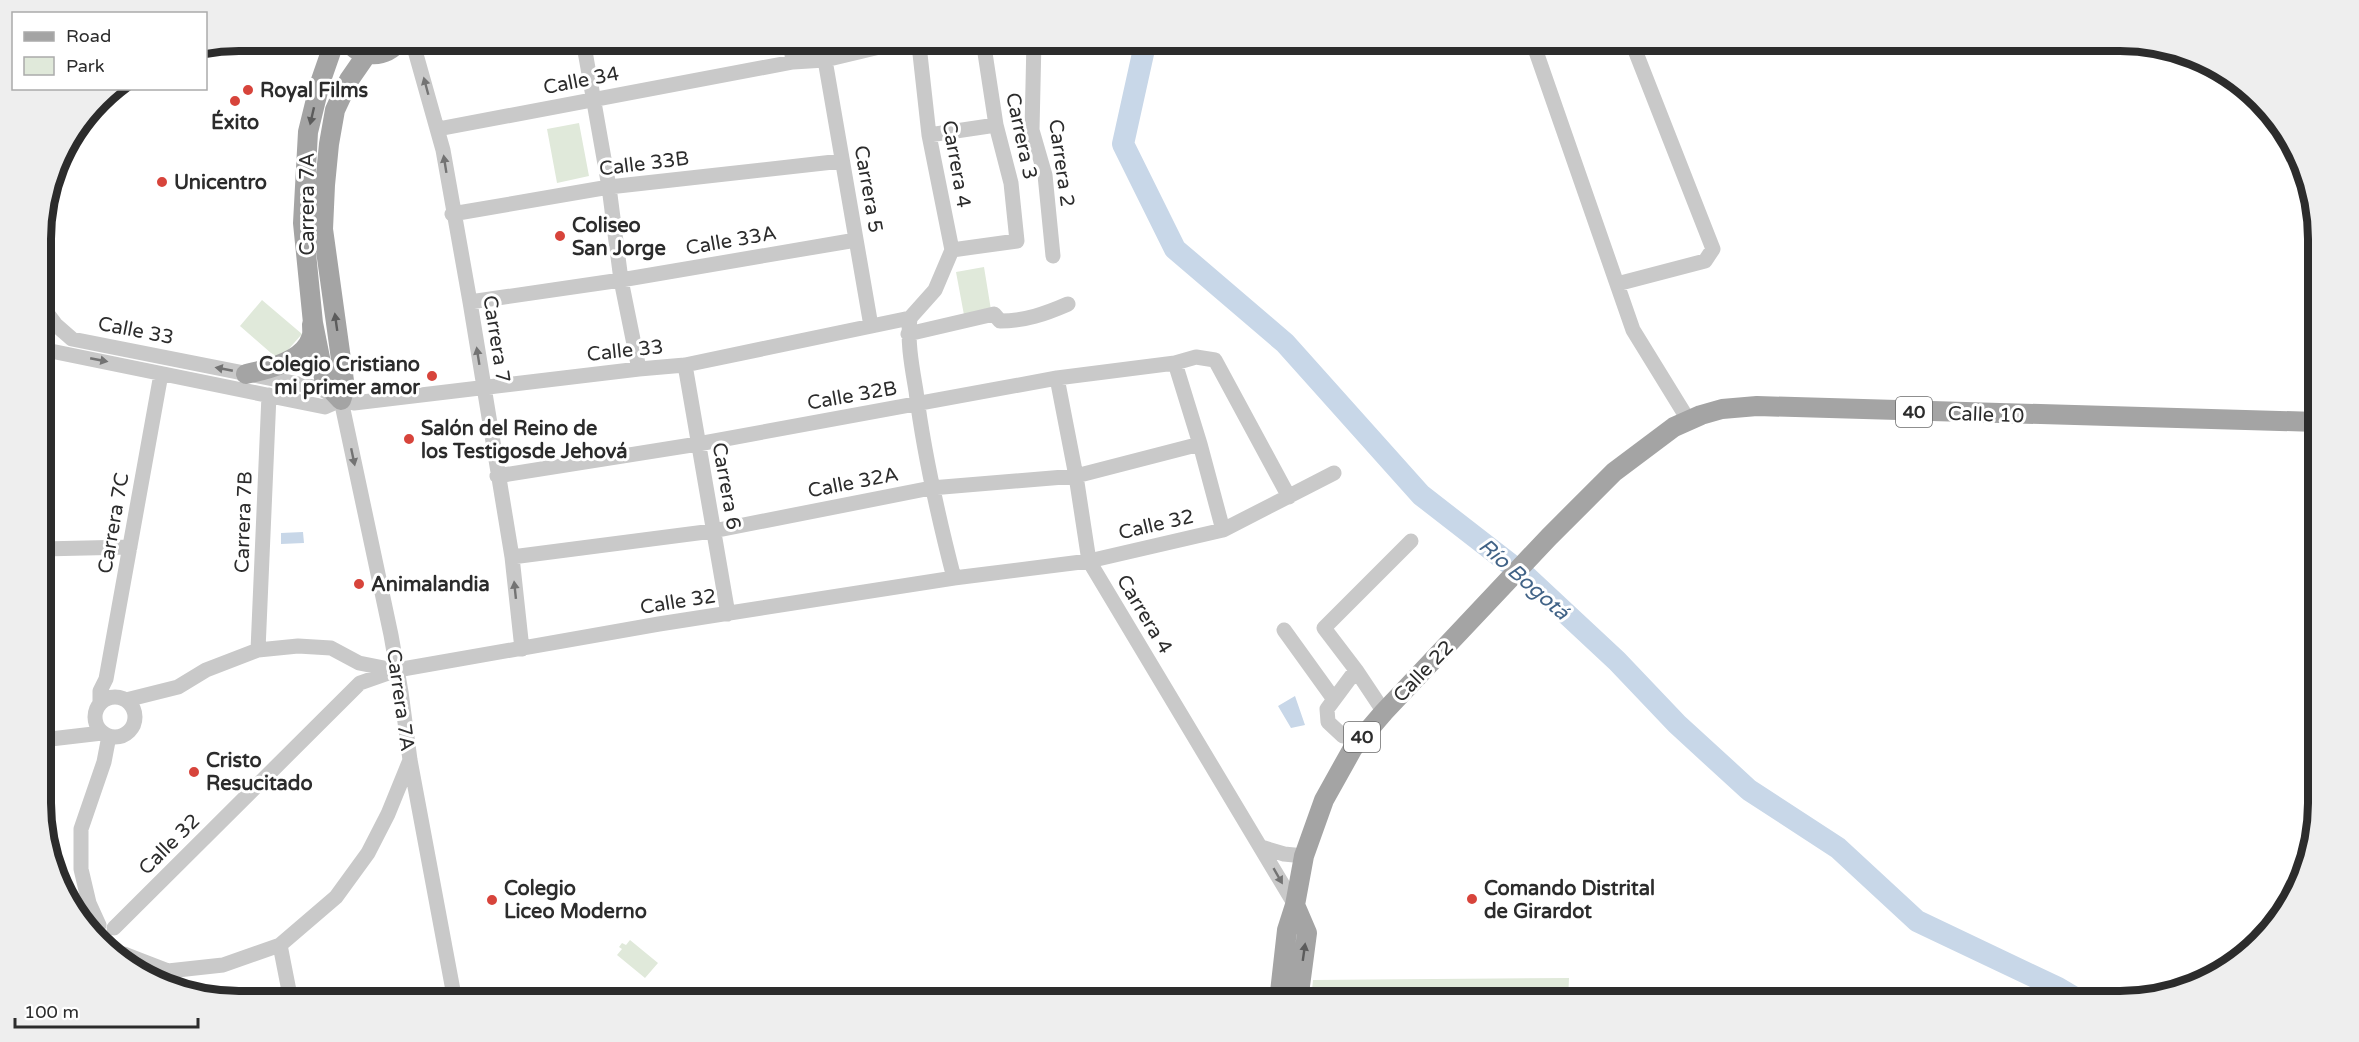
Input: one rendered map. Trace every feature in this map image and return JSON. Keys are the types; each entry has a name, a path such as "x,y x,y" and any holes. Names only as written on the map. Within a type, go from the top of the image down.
{"main road":[{"name":"Carrera 7A","path":"331,51 320,83 308,132 303,224 313,315 325,383 341,400 345,388 323,229 328,144 335,110 350,80 367,54"},
{"path":"360,51 367,54 388,51"},
{"path":"246,374 283,364 299,354 311,340 313,315"},
{"name":"Calle 10","path":"1488,603 1551,534 1614,472 1674,427 1722,409 1757,406 2308,422"},
{"name":"Calle 22","path":"1281,991 1287,930 1295,905 1304,856 1313,826 1337,774 1353,748 1384,712 1488,603"},
{"path":"1295,905 1307,933 1299,991"}],"street":[{"name":"Carrera 7","path":"412,51 438,129 470,302 512,557 522,649"},
{"path":"585,51 609,187 621,280 639,369"},
{"path":"792,51 793,62"},
{"name":"Calle 34","path":"438,129 793,62 825,60 863,51"},
{"name":"Carrera 4","path":"919,51 929,135 952,250"},
{"name":"Carrera 3","path":"952,250 1017,241 1011,183 996,125 985,51"},
{"name":"Carrera 2","path":"1034,51 1032,129 1045,175 1053,256"},
{"path":"1536,51 1633,330 1689,420"},
{"path":"1617,284 1705,261 1713,249 1636,51"},
{"name":"Carrera 5","path":"825,60 870,326"},
{"path":"929,135 996,125"},
{"name":"Calle 33B","path":"452,214 609,187 842,161"},
{"name":"Calle 33A","path":"470,302 621,280 856,240"},
{"path":"952,250 935,290 910,318 908,334 931,488 954,578"},
{"path":"908,334 994,314 1000,321 1033,318 1068,304"},
{"name":"Calle 33","path":"51,318 72,339 318,388 341,400 354,403 685,365 910,318"},
{"name":"Calle 33","path":"51,351 325,407 341,400"},
{"name":"Calle 32B","path":"497,476 698,444 1057,378 1175,363 1196,357 1215,360 1289,497"},
{"path":"1175,363 1223,530"},
{"name":"Carrera 6","path":"685,365 728,614"},
{"name":"Carrera 7C","path":"98,710 100,690 106,679 161,374"},
{"name":"Carrera 4","path":"1057,378 1076,476 1089,561 1295,905"},
{"name":"Carrera 7B","path":"258,650 269,395"},
{"name":"Carrera 7A","path":"341,400 397,670 410,760 453,991"},
{"name":"Calle 32A","path":"512,557 713,531 931,488 1076,476 1200,444"},
{"name":"Calle 32","path":"99,926 360,683 397,670 728,614 954,578 1089,561 1223,530 1334,473"},
{"path":"1384,712 1324,628 1411,541"},
{"path":"51,549 130,547"},
{"path":"1284,630 1333,698"},
{"path":"76,736 98,710 121,699 178,687 206,670 258,650 298,646 331,648 359,663 397,670"},
{"path":"1343,735 1328,722 1327,708 1356,670"},
{"path":"105,762 132,728 135,717 134,710 121,699 106,679"},
{"path":"135,717 164,691"},
{"path":"98,710 98,727 106,734"},
{"path":"51,739 106,734 116,737 128,732"},
{"path":"106,734 105,762 81,829 81,869 89,903 99,926 112,941"},
{"path":"135,959 168,971 223,965 280,945 336,897 368,853 388,814 410,760"},
{"path":"1261,847 1284,854 1304,856"},
{"path":"280,945 289,991"}],"green space":[{"path":"227,51 287,51 222,52"},
{"path":"579,123 589,176 557,183 547,129"},
{"path":"984,267 991,310 964,315 956,272"},
{"path":"262,300 302,334 279,360 240,326"},
{"path":"630,940 658,963 645,978 617,955 622,949 619,947 622,943 626,945"},
{"path":"1569,978 1568,991 1312,991 1313,980"}],"water":[{"path":"303,532 304,543 281,544 281,533"},
{"path":"1295,696 1305,725 1291,728 1278,706"}],"waterway":[{"name":"Río Bogotá","path":"1144,51 1123,144 1175,249 1285,343 1421,495 1528,578 1617,661 1677,724 1749,790 1838,848 1917,921 2063,991"}],"place":[{"name":"Royal Films","path":"248,90"},
{"name":"Éxito","path":"235,101"},
{"name":"Unicentro","path":"162,182"},
{"name":"Coliseo San Jorge","path":"560,236"},
{"name":"Colegio Cristiano mi primer amor","path":"432,376"},
{"name":"Salón del Reino de los Testigosde Jehová","path":"409,439"},
{"name":"Animalandia","path":"359,584"},
{"name":"Cristo Resucitado","path":"194,772"},
{"name":"Comando Distrital de Girardot","path":"1472,899"},
{"name":"Colegio Liceo Moderno","path":"492,900"}]}
